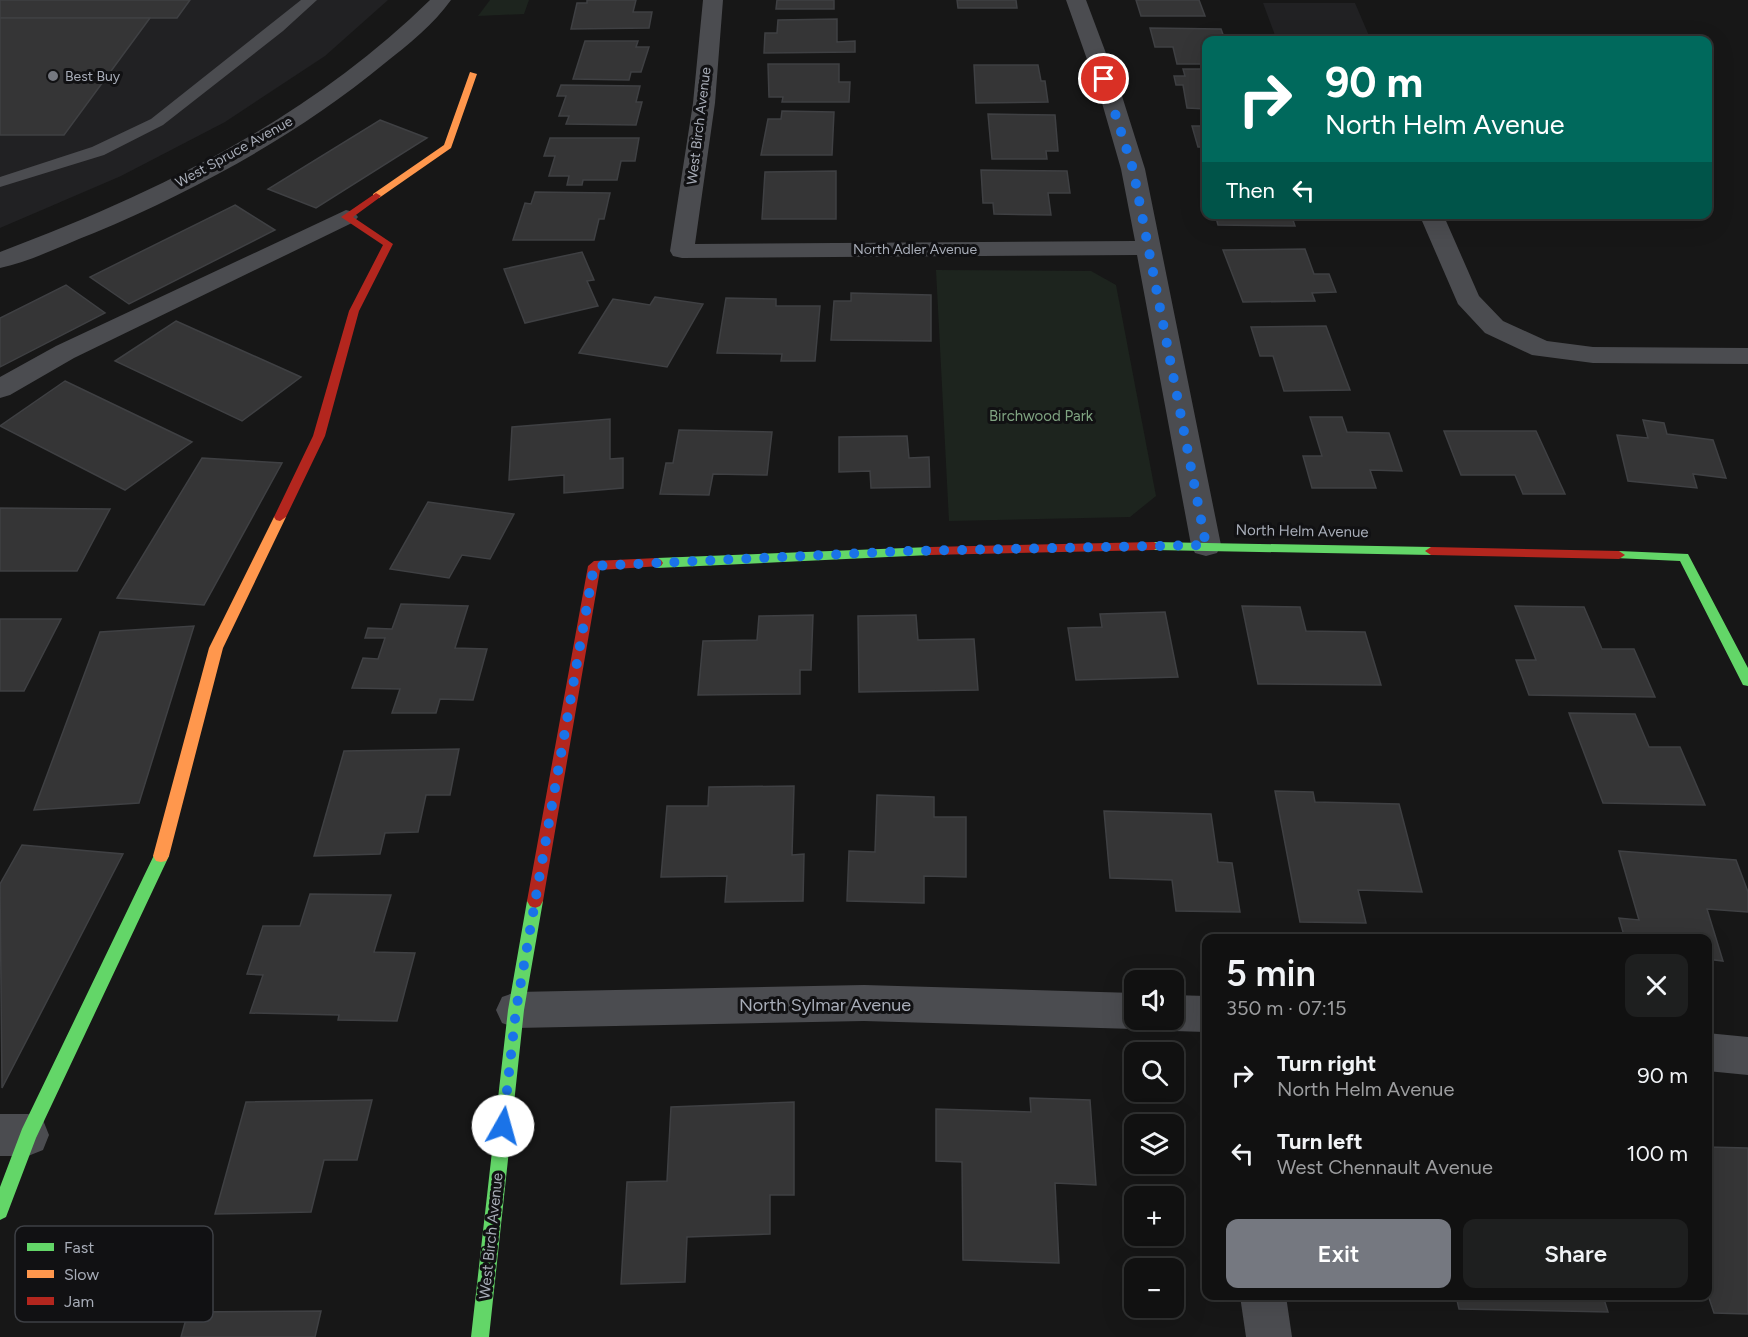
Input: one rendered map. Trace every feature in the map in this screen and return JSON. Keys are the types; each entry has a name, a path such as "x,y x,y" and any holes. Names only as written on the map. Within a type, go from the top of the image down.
{"street":[{"name":"West Spruce Avenue","path":"0,261 114,214 196,175 268,134 328,96 386,54 441,0"},
{"name":"West Birch Avenue","path":"682,251 704,103 713,0"},
{"path":"1076,0 1111,96 1133,169 1206,545"},
{"path":"0,389 65,352 346,217 448,146 473,74"},
{"path":"0,1212 14,1135 161,857 216,648 320,436 354,311 388,244 346,217"},
{"path":"1433,219 1467,299 1494,327 1541,349 1593,355 1748,356"},
{"name":"North Adler Avenue","path":"682,251 1149,248"},
{"name":"North Helm Avenue","path":"594,566 908,551 1206,545 1684,557 1748,681"},
{"name":"West Birch Avenue","path":"480,1337 516,1010 594,566"},
{"name":"North Sylmar Avenue","path":"516,1010 864,1003 1124,1011"},
{"path":"1184,1013 1202,1014"},
{"path":"1712,1052 1748,1056"},
{"path":"1264,1300 1269,1337"}],"lane":[{"path":"0,182 98,151 157,122 261,42 310,0"}],"shaded area":[{"path":"0,0 388,0 325,56 225,122 121,176 0,228"},
{"path":"1263,3 1355,3 1369,36 1275,36"}],"green space":[{"path":"490,0 529,0 524,14 478,16"},
{"name":"Birchwood Park","path":"936,270 1091,271 1116,285 1156,496 1130,517 949,521"}],"building":[{"path":"0,0 190,0 177,18 0,18"},
{"path":"587,0 636,0 633,12 652,12 649,28 571,29 577,3 587,3"},
{"path":"777,0 834,0 834,9 776,9"},
{"path":"957,0 1016,0 1017,8 958,8"},
{"path":"1136,0 1199,0 1205,16 1141,16"},
{"name":"Best Buy","path":"0,18 150,18 64,135 0,135"},
{"path":"837,19 837,42 855,41 855,52 764,53 765,33 777,33 778,20"},
{"path":"1150,28 1221,29 1224,36 1202,36 1202,64 1177,64 1173,47 1155,47"},
{"path":"585,41 638,41 636,47 649,47 641,72 631,72 629,80 573,79"},
{"path":"768,64 839,64 839,82 850,82 849,102 782,102 783,97 769,97"},
{"path":"974,65 1038,65 1041,81 1045,81 1048,102 976,103"},
{"path":"1183,69 1202,69 1202,109 1187,108 1183,85 1176,85 1174,76 1185,76"},
{"path":"561,85 640,86 636,102 642,102 636,125 566,124 569,116 559,116 566,96 557,96"},
{"path":"782,111 834,112 832,155 761,155 768,119 781,119"},
{"path":"988,114 1055,115 1058,151 1046,151 1047,159 992,159"},
{"path":"380,120 427,138 316,208 268,189"},
{"path":"1192,126 1202,126 1202,147 1198,147"},
{"path":"550,138 639,138 635,161 621,161 617,180 583,180 582,185 567,185 569,176 549,176 555,156 544,156"},
{"path":"981,170 1067,171 1070,193 1048,193 1051,215 994,214 993,203 983,203"},
{"path":"836,171 836,219 762,219 765,172"},
{"path":"535,192 610,193 604,219 599,219 594,240 513,240 525,203 531,204"},
{"path":"235,205 275,230 129,304 90,277"},
{"path":"1216,219 1293,219 1295,226 1218,225"},
{"path":"1305,249 1314,274 1329,274 1336,292 1312,293 1315,301 1243,302 1223,250"},
{"path":"582,252 594,280 587,281 598,306 525,323 504,269"},
{"path":"66,285 105,313 0,367 0,318"},
{"path":"851,293 931,295 931,341 831,340 834,301 851,301"},
{"path":"655,297 703,304 667,367 579,353 613,299 650,305"},
{"path":"726,298 776,299 776,306 820,306 815,361 781,361 782,354 717,353"},
{"path":"176,321 301,377 242,421 115,361"},
{"path":"1326,326 1350,390 1284,391 1273,356 1260,356 1251,327"},
{"path":"65,381 192,442 125,490 0,426"},
{"path":"1310,417 1342,417 1347,432 1389,433 1402,471 1370,470 1376,488 1312,488 1303,456 1322,456"},
{"path":"610,419 610,459 623,458 623,488 564,493 564,475 509,480 512,427"},
{"path":"1643,420 1664,423 1667,434 1713,440 1726,478 1693,474 1697,488 1628,481 1617,435 1648,438"},
{"path":"679,430 772,432 767,475 713,474 709,495 660,494 666,463 673,463"},
{"path":"1444,431 1536,431 1565,494 1523,494 1515,475 1461,475"},
{"path":"907,436 909,458 929,457 930,487 871,488 870,471 839,472 839,437"},
{"path":"202,458 282,463 204,605 117,598"},
{"path":"428,502 514,514 490,559 462,555 449,578 390,569"},
{"path":"0,508 110,509 77,571 0,571"},
{"path":"401,604 468,606 455,648 487,649 473,700 440,699 436,713 392,713 400,689 352,688 363,658 378,659 385,638 365,638 368,628 392,629"},
{"path":"1242,606 1300,607 1306,631 1365,632 1381,685 1258,684"},
{"path":"1515,606 1584,607 1602,649 1634,649 1655,697 1529,695 1516,660 1536,660"},
{"path":"1165,612 1178,677 1076,680 1068,628 1102,627 1100,614"},
{"path":"813,615 811,670 800,670 800,694 698,695 703,641 757,640 759,616"},
{"path":"916,615 918,640 974,639 978,690 859,692 858,616"},
{"path":"0,619 61,619 24,691 0,691"},
{"path":"194,626 139,803 34,810 100,632"},
{"path":"1569,713 1635,714 1649,747 1680,747 1705,805 1603,803"},
{"path":"459,749 450,795 426,795 418,832 385,833 380,854 314,856 344,751"},
{"path":"794,786 792,855 804,854 803,901 725,902 727,876 661,877 667,806 708,806 709,787"},
{"path":"1275,791 1313,792 1315,802 1399,804 1422,892 1358,890 1366,923 1300,922"},
{"path":"877,795 934,797 934,817 966,817 966,877 924,876 924,903 847,901 849,851 875,852"},
{"path":"1104,811 1211,814 1218,862 1232,863 1240,912 1176,911 1172,880 1110,878"},
{"path":"22,845 123,854 2,1088 0,884"},
{"path":"1619,851 1736,860 1748,892 1748,912 1707,909 1723,961 1712,960 1712,934 1624,934 1619,918 1639,920"},
{"path":"310,894 391,895 374,952 415,953 397,1021 338,1020 339,1015 250,1013 263,975 247,974 263,926 300,926"},
{"path":"1030,1098 1090,1100 1096,1185 1055,1183 1059,1263 963,1260 962,1162 936,1161 936,1109 1031,1112"},
{"path":"372,1100 357,1160 324,1160 311,1212 215,1214 246,1102"},
{"path":"794,1102 794,1195 770,1195 770,1234 687,1237 685,1282 621,1284 627,1182 667,1181 671,1107"},
{"path":"1712,1147 1748,1148 1748,1314 1714,1313 1710,1300 1712,1300"},
{"path":"1457,1300 1604,1300 1608,1312 1459,1309"},
{"path":"321,1311 315,1337 181,1337 185,1322 213,1322 213,1312"}],"traffic: fast":[{"path":"1154,546 1431,551"},
{"path":"657,563 930,551"},
{"path":"1619,555 1684,557 1748,681"},
{"path":"0,1211 28,1135 161,856"},
{"path":"480,1337 516,1010 535,901"}],"traffic: slow":[{"path":"376,196 448,146 473,74"},
{"path":"161,856 216,648 280,517"}],"traffic: jam":[{"path":"280,517 319,436 354,311 388,244 346,217 376,196"},
{"path":"930,551 1154,546"},
{"path":"1431,551 1619,555"},
{"path":"535,901 594,566 657,563"}],"place":[{"name":"Best Buy","path":"53,76"}],"route":[{"path":"503,1126 516,1010 594,566 908,551 1206,545 1133,169 1104,79"}]}
